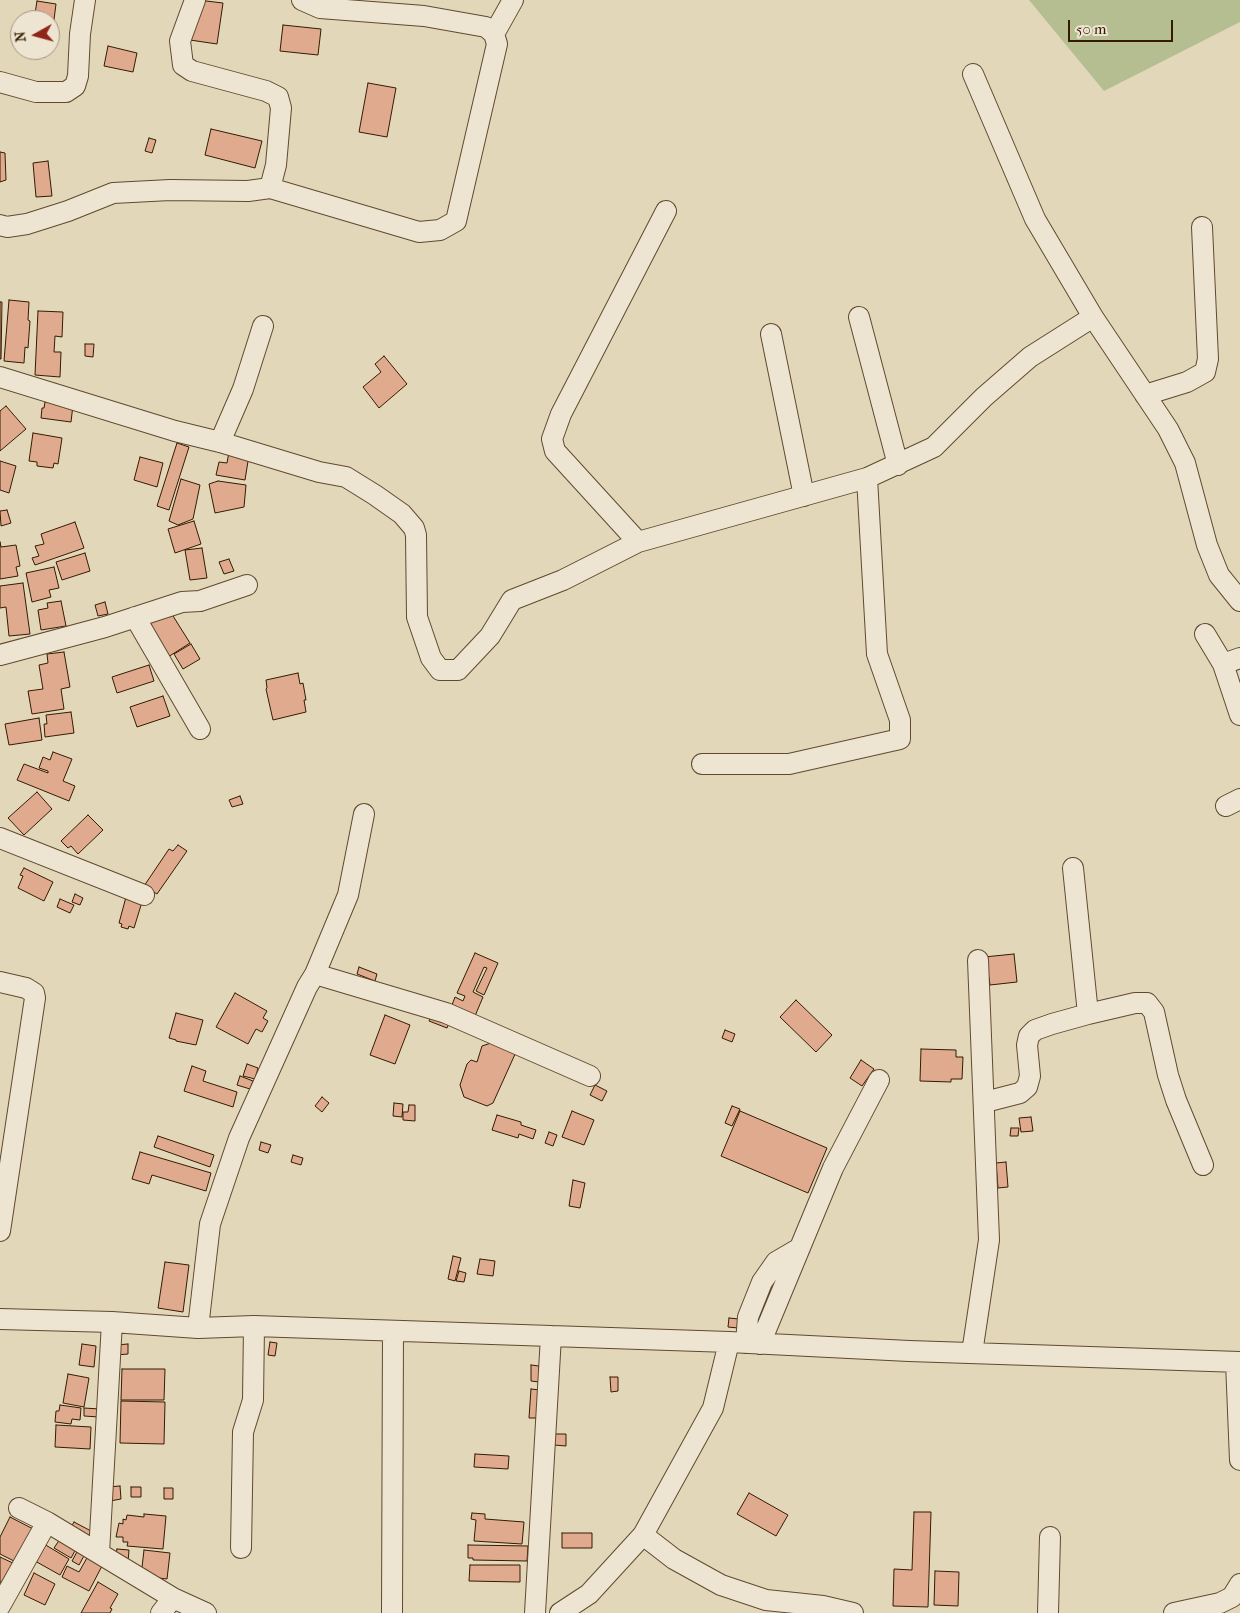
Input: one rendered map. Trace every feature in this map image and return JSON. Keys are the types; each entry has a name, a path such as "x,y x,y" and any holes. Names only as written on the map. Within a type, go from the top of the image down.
{"street":[{"path":"0,82 36,92 66,92 75,86 78,76 80,34 85,0"},
{"path":"195,0 180,41 183,65 192,71 278,97 281,108 276,165 270,188"},
{"path":"0,225 7,227 26,224 68,211 113,193 270,188 420,232 440,230 456,221 497,44 494,34 486,27 424,16 320,8 302,0"},
{"path":"494,34 513,0"},
{"path":"973,74 1035,220 1093,317 1168,428 1185,463 1207,545 1219,575 1240,601"},
{"path":"638,542 554,451 552,439 561,414 666,211"},
{"path":"1145,395 1187,382 1205,372 1208,359 1202,227"},
{"path":"859,317 898,464"},
{"path":"0,377 175,431 220,442 319,472 346,477 402,514 414,528 416,535 417,617 431,658 440,670 458,670 490,636 512,600 563,580 638,542 867,478 934,448 984,397 1030,357 1093,317"},
{"path":"220,442 243,389 263,326"},
{"path":"771,334 804,496"},
{"path":"702,764 789,764 900,739 900,720 877,654 867,478"},
{"path":"0,655 105,627 182,602 200,601 247,585"},
{"path":"135,617 200,729"},
{"path":"1205,634 1231,661 1240,715"},
{"path":"198,1328 210,1224 239,1138 303,995 315,974 348,895 364,814"},
{"path":"0,838 144,896"},
{"path":"1073,868 1088,1014"},
{"path":"972,1353 989,1240 978,960"},
{"path":"315,974 446,1013 590,1076"},
{"path":"0,982 26,988 34,993 35,998 0,1231"},
{"path":"985,1102 1020,1093 1026,1087 1030,1076 1028,1036 1034,1030 1088,1014 1135,1003 1147,1003 1154,1012 1168,1075 1176,1100 1203,1165"},
{"path":"560,1613 589,1594 643,1535 714,1408 745,1343 748,1317 762,1282 776,1262 800,1248 833,1168 878,1080"},
{"path":"0,1319 112,1322 198,1328 254,1326 551,1336 1238,1362 1240,1460"},
{"path":"99,1553 112,1322"},
{"path":"241,1548 243,1432 253,1400 254,1326"},
{"path":"392,1613 393,1331"},
{"path":"535,1613 551,1336"},
{"path":"19,1508 47,1522 99,1553 167,1605 206,1613"},
{"path":"0,1606 47,1522"},
{"path":"643,1535 674,1559 721,1585 766,1600 823,1606 853,1613"},
{"path":"1048,1613 1050,1537"},
{"path":"1174,1613 1220,1603 1232,1597 1240,1584"}],"green space":[{"path":"1029,0 1240,0 1240,22 1104,91"}],"building":[{"path":"198,0 223,3 217,44 190,40"},
{"path":"37,1 56,4 55,10 36,10"},
{"path":"283,25 321,29 318,55 280,51"},
{"path":"108,46 137,53 133,72 104,66"},
{"path":"368,83 396,88 387,137 359,132"},
{"path":"211,129 262,141 255,168 205,155"},
{"path":"149,138 156,140 152,153 145,151"},
{"path":"0,152 5,153 6,180 0,182"},
{"path":"48,161 52,196 36,197 33,163"},
{"path":"9,300 29,302 28,348 25,347 24,363 4,361"},
{"path":"0,302 2,302 1,359 0,359"},
{"path":"38,311 63,312 62,337 55,336 54,352 61,352 60,377 35,375"},
{"path":"85,344 94,344 93,357 85,356"},
{"path":"384,356 407,384 379,408 363,387 381,372 375,364"},
{"path":"45,402 73,405 71,422 41,418"},
{"path":"6,406 26,429 0,451 0,411"},
{"path":"33,433 62,438 58,464 54,463 53,468 37,466 37,462 29,461"},
{"path":"177,443 189,447 169,510 157,506"},
{"path":"229,452 249,455 245,480 216,475 219,462 227,463"},
{"path":"140,457 163,463 157,487 134,480"},
{"path":"0,461 16,466 9,493 0,490"},
{"path":"181,479 200,485 193,519 178,525 169,521"},
{"path":"218,481 246,485 244,507 215,513 209,484"},
{"path":"7,510 11,523 1,526 0,511"},
{"path":"194,521 201,544 175,553 168,529"},
{"path":"75,522 84,548 35,565 32,558 39,556 35,546 44,544 41,534"},
{"path":"0,542 1,547 16,545 20,566 16,567 18,576 0,579"},
{"path":"202,548 207,578 190,580 185,550"},
{"path":"85,553 90,571 62,580 56,562"},
{"path":"229,559 234,571 224,574 219,562"},
{"path":"54,567 59,588 49,590 51,597 32,602 26,573"},
{"path":"23,583 30,634 9,636 6,607 0,608 0,586"},
{"path":"61,601 66,626 41,630 38,610 48,608 47,603"},
{"path":"105,602 108,614 98,616 95,605"},
{"path":"168,608 190,643 168,657 146,622"},
{"path":"191,644 200,659 183,669 174,654"},
{"path":"64,652 70,687 61,689 64,709 32,714 28,691 43,689 39,665 48,663 47,654"},
{"path":"149,665 154,681 117,693 112,677"},
{"path":"298,673 300,684 303,683 306,712 273,720 266,689 266,680"},
{"path":"163,696 170,716 137,727 130,707"},
{"path":"71,712 74,733 45,737 44,724 47,724 46,715"},
{"path":"39,718 42,740 9,745 5,724"},
{"path":"53,752 72,759 63,781 75,786 69,801 17,780 24,764 48,773 48,771 39,768 43,757 50,760"},
{"path":"37,792 52,809 24,835 8,818"},
{"path":"240,796 243,804 232,807 229,800"},
{"path":"88,815 103,830 78,854 71,846 68,848 61,841"},
{"path":"178,845 187,851 157,894 144,886 169,849 173,851"},
{"path":"24,868 53,882 44,901 18,888 23,876 20,875"},
{"path":"75,894 83,898 80,905 72,902"},
{"path":"126,897 142,902 134,928 129,926 128,929 121,927 122,924 119,923"},
{"path":"60,899 74,905 70,913 57,907"},
{"path":"475,953 498,963 484,995 476,991 487,968 484,967 473,992 483,997 475,1016 452,1005 455,997 463,1001 465,996 457,993"},
{"path":"1014,954 1017,982 990,985 989,977 986,977 984,957"},
{"path":"359,967 377,974 375,981 357,974"},
{"path":"235,993 267,1011 263,1018 268,1021 262,1032 256,1029 248,1044 216,1027"},
{"path":"796,1000 832,1035 816,1052 780,1017"},
{"path":"176,1013 203,1020 196,1045 169,1038"},
{"path":"432,1014 450,1021 447,1028 429,1021"},
{"path":"385,1015 410,1025 395,1064 370,1055"},
{"path":"725,1030 735,1034 732,1042 722,1038"},
{"path":"491,1043 516,1052 493,1103 487,1106 464,1097 460,1085 467,1064 471,1060 477,1062 482,1046"},
{"path":"921,1049 956,1050 956,1057 963,1057 962,1079 951,1079 951,1082 920,1081"},
{"path":"861,1060 874,1069 862,1086 850,1078"},
{"path":"247,1064 258,1068 255,1079 243,1076"},
{"path":"192,1066 206,1071 203,1081 237,1092 233,1107 184,1091"},
{"path":"240,1076 253,1081 250,1089 237,1085"},
{"path":"595,1085 607,1091 602,1101 590,1095"},
{"path":"322,1097 329,1103 322,1112 315,1106"},
{"path":"394,1103 403,1104 402,1117 393,1116"},
{"path":"409,1105 415,1105 415,1121 403,1120 403,1112 408,1112"},
{"path":"732,1106 740,1109 732,1126 725,1123"},
{"path":"572,1111 594,1120 584,1145 562,1137"},
{"path":"740,1111 827,1148 808,1193 721,1156"},
{"path":"497,1115 521,1122 521,1125 536,1130 533,1139 519,1134 518,1138 492,1130"},
{"path":"1031,1117 1033,1131 1021,1132 1019,1118"},
{"path":"1011,1128 1019,1128 1018,1136 1010,1136"},
{"path":"549,1132 557,1135 553,1146 545,1143"},
{"path":"158,1136 214,1155 210,1167 154,1147"},
{"path":"261,1142 271,1145 268,1153 259,1150"},
{"path":"140,1152 211,1173 206,1191 152,1175 149,1184 132,1179"},
{"path":"293,1155 303,1158 301,1165 291,1162"},
{"path":"1006,1162 1008,1187 998,1188 996,1163"},
{"path":"573,1180 585,1183 580,1208 569,1206"},
{"path":"453,1256 461,1258 455,1281 448,1279"},
{"path":"480,1259 495,1261 493,1276 477,1274"},
{"path":"165,1262 189,1265 183,1312 158,1308"},
{"path":"459,1271 466,1273 464,1282 456,1281"},
{"path":"729,1318 739,1319 738,1328 728,1327"},
{"path":"270,1342 277,1343 275,1356 268,1355"},
{"path":"82,1344 96,1346 94,1367 79,1365"},
{"path":"128,1344 128,1354 116,1355 116,1345"},
{"path":"531,1365 539,1366 539,1382 531,1381"},
{"path":"122,1369 165,1369 164,1400 121,1400"},
{"path":"68,1374 89,1378 84,1407 63,1403"},
{"path":"610,1377 618,1377 618,1391 611,1392"},
{"path":"531,1389 540,1390 539,1418 529,1418"},
{"path":"121,1401 165,1402 164,1444 120,1443"},
{"path":"60,1405 81,1408 80,1420 72,1419 71,1424 55,1422 56,1411 59,1411"},
{"path":"84,1408 100,1409 99,1417 84,1416"},
{"path":"56,1425 91,1427 90,1449 55,1447"},
{"path":"554,1434 566,1434 566,1446 554,1445"},
{"path":"475,1454 509,1456 508,1469 474,1467"},
{"path":"120,1486 121,1499 110,1501 108,1487"},
{"path":"131,1487 141,1487 141,1497 131,1497"},
{"path":"164,1488 173,1488 173,1499 164,1499"},
{"path":"749,1493 788,1515 776,1536 737,1514"},
{"path":"914,1512 931,1512 928,1607 893,1606 894,1569 912,1570"},
{"path":"472,1513 485,1514 485,1519 524,1522 522,1544 474,1541 476,1520 471,1519"},
{"path":"144,1514 166,1516 163,1549 127,1546 128,1542 123,1542 123,1537 116,1537 119,1523 123,1524 123,1519 126,1520 127,1515 144,1517"},
{"path":"10,1517 35,1530 18,1563 0,1554 0,1537"},
{"path":"74,1522 91,1531 87,1538 70,1529"},
{"path":"562,1533 592,1533 592,1548 562,1548"},
{"path":"60,1539 76,1549 71,1558 54,1548"},
{"path":"44,1544 69,1559 60,1575 35,1561"},
{"path":"468,1545 528,1546 527,1561 473,1560 473,1558 468,1558"},
{"path":"117,1549 129,1550 128,1562 115,1560"},
{"path":"78,1550 85,1554 79,1565 72,1561"},
{"path":"144,1550 170,1553 167,1579 141,1576"},
{"path":"88,1556 103,1564 89,1591 62,1577 67,1566 79,1572"},
{"path":"0,1557 17,1565 7,1585 0,1582"},
{"path":"470,1565 520,1565 520,1582 469,1581"},
{"path":"935,1571 959,1572 958,1606 934,1605"},
{"path":"34,1573 55,1584 45,1605 24,1595"},
{"path":"98,1582 118,1594 110,1608 112,1609 110,1613 81,1613"}]}
